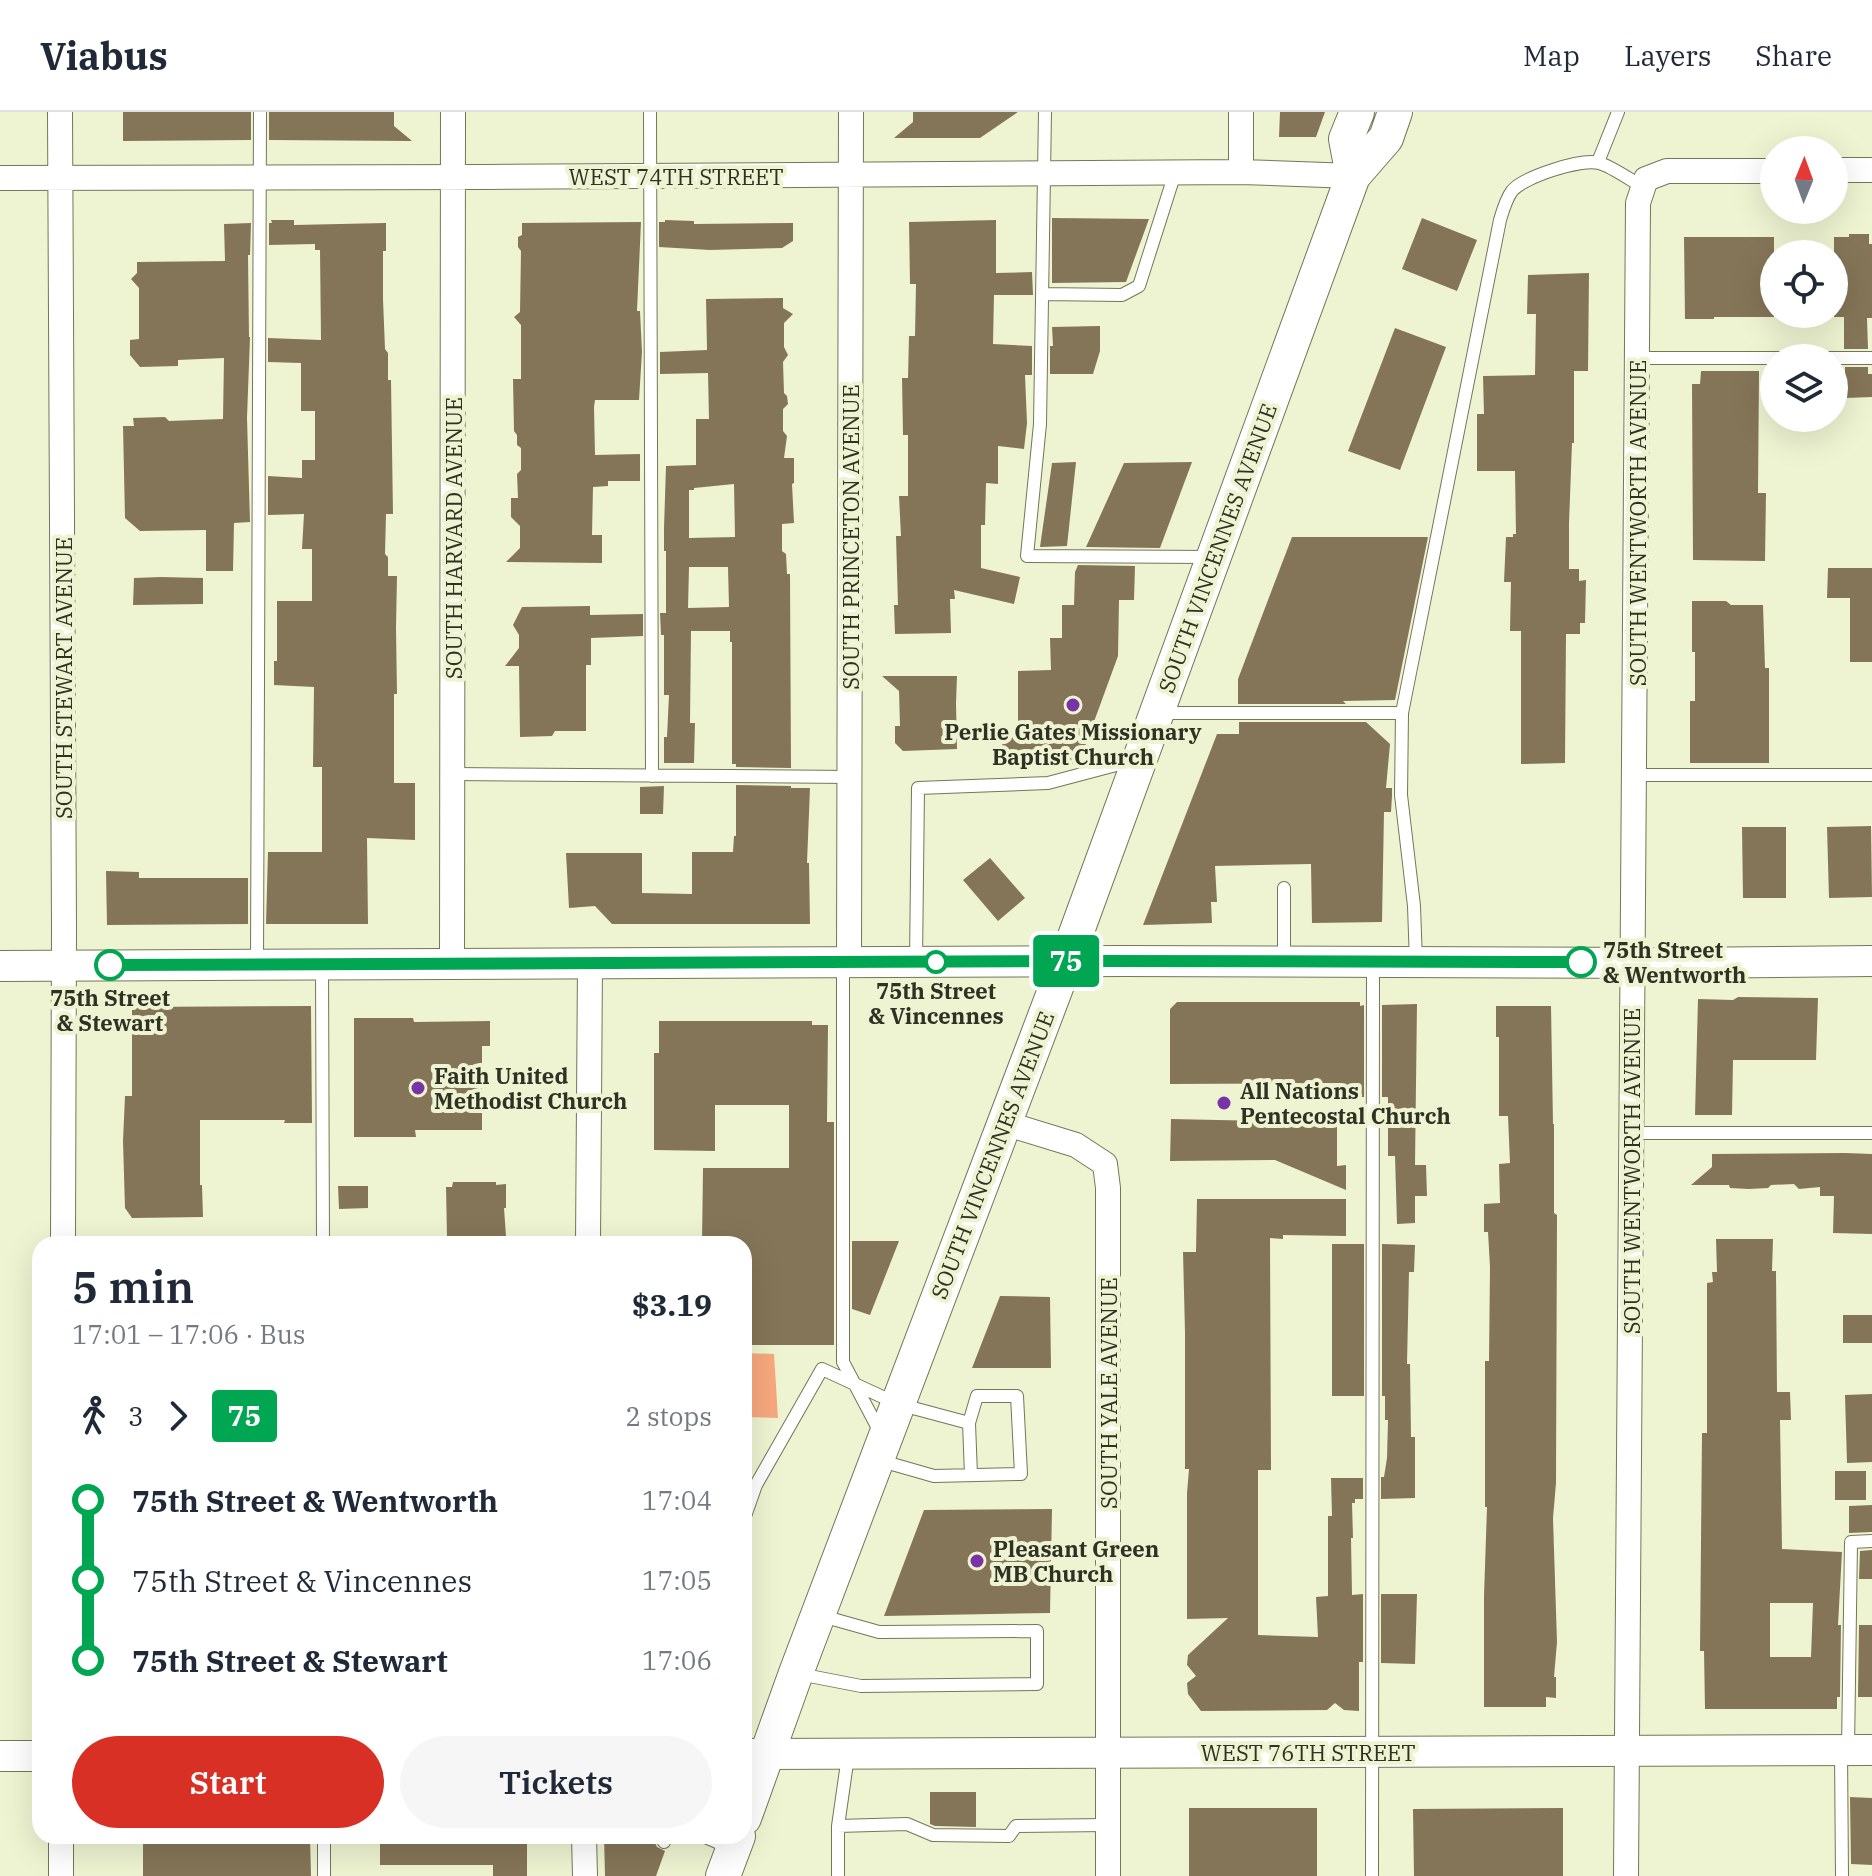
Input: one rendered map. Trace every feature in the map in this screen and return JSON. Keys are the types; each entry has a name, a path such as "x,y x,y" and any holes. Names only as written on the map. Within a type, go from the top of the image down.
{"main road":[{"name":"SOUTH VINCENNES AVENUE","path":"1353,176 1346,139 1357,112"},
{"name":"SOUTH VINCENNES AVENUE","path":"756,1754 796,1673 881,1450 1066,961 1353,176 1386,138 1395,112"}],"street":[{"name":"SOUTH STEWART AVENUE","path":"60,112 63,1236"},
{"name":"SOUTH HARVARD AVENUE","path":"452,964 453,112"},
{"name":"SOUTH PRINCETON AVENUE","path":"846,962 850,777 851,112"},
{"path":"1241,112 1241,172"},
{"path":"1848,170 1872,170"},
{"path":"1645,183 1667,171 1760,171"},
{"name":"WEST 74TH STREET","path":"0,178 1241,172 1353,176"},
{"name":"SOUTH WENTWORTH AVENUE","path":"1626,1876 1638,203 1645,183"},
{"path":"0,966 1872,961"},
{"path":"588,1236 590,963"},
{"name":"SOUTH YALE AVENUE","path":"1004,1123 1076,1145 1105,1164 1108,1188 1108,1876"},
{"name":"WEST 76TH STREET","path":"756,1754 1854,1750"},
{"path":"0,1756 32,1756"},
{"path":"61,1844 61,1876"},
{"path":"584,1844 585,1876"}],"lane":[{"path":"257,964 260,112"},
{"path":"650,112 652,776"},
{"path":"1045,112 1040,424 1027,556 1213,557"},
{"path":"1598,162 1618,112"},
{"path":"1416,962 1414,906 1401,795 1402,713 1504,208 1513,190 1526,180 1576,164 1598,162 1645,183"},
{"path":"1043,294 1122,295 1139,286 1175,173"},
{"path":"1638,358 1872,358"},
{"path":"1157,713 1402,713"},
{"path":"916,962 918,788 1048,783 1140,759"},
{"path":"453,774 850,777"},
{"path":"1634,775 1872,775"},
{"path":"1284,888 1284,962"},
{"path":"846,962 843,1362 881,1450 934,1476 1021,1474 1017,1396 977,1396 969,1423 971,1475"},
{"path":"1372,1876 1373,962"},
{"path":"322,964 323,1236"},
{"path":"1631,1133 1872,1133"},
{"path":"752,1483 822,1369 898,1404 969,1423"},
{"path":"1842,1876 1854,1750 1851,1542 1872,1541"},
{"path":"796,1673 861,1686 1037,1684 1037,1631 879,1632 818,1615"},
{"path":"838,1876 838,1826 848,1754"},
{"path":"838,1826 907,1824 933,1835 1009,1836 1016,1826 1108,1825"},
{"path":"324,1844 324,1876"}],"shaded area":[{"path":"752,1353 774,1354 778,1418 752,1417"}],"building":[{"path":"123,112 251,112 251,140 123,141"},
{"path":"269,112 394,112 394,126 412,141 269,140"},
{"path":"913,112 1018,112 980,138 894,138 913,122"},
{"path":"1280,112 1325,112 1316,137 1279,137"},
{"path":"1052,218 1149,219 1126,282 1052,283"},
{"path":"1422,218 1477,240 1457,291 1402,269"},
{"path":"271,220 294,220 294,225 386,223 383,299 388,380 391,380 393,514 386,514 385,554 388,557 388,576 397,576 394,783 415,783 415,840 367,838 368,924 266,924 268,852 322,852 322,767 313,767 314,687 274,685 277,601 312,601 312,549 302,549 304,514 268,515 268,476 302,478 302,460 315,460 315,411 301,411 301,363 268,362 268,338 321,340 320,250 315,250 315,244 269,245"},
{"path":"996,220 996,273 1032,272 1033,295 994,295 993,344 1032,346 1032,375 1025,375 1027,423 1024,449 998,446 998,484 986,483 985,525 981,525 981,568 1020,577 1014,604 954,590 955,599 950,599 951,633 895,634 894,605 898,605 896,536 901,536 899,496 908,496 908,435 903,435 902,378 908,378 909,336 915,336 916,284 910,284 909,222"},
{"path":"694,221 694,224 793,223 793,241 782,248 710,250 659,247 659,222"},
{"path":"641,222 637,311 640,311 642,352 639,400 595,400 594,407 595,455 640,454 640,481 608,481 608,486 593,487 592,535 602,535 602,563 506,562 520,548 520,526 511,517 511,498 518,498 517,474 521,470 521,448 517,445 514,431 513,379 521,379 521,325 514,317 520,312 521,251 518,237 522,235 522,223"},
{"path":"251,223 247,418 250,522 234,523 233,571 206,571 206,530 140,531 125,518 123,426 134,426 133,418 165,417 169,421 223,419 224,358 178,360 178,366 140,367 130,355 130,340 139,339 139,288 131,279 137,273 137,262 225,261 224,224"},
{"path":"1849,234 1869,234 1869,244 1872,244 1872,318 1867,318 1868,349 1848,349 1848,344 1844,344 1844,328 1848,328 1848,240 1834,240 1834,237 1849,237"},
{"path":"1684,237 1774,237 1774,240 1760,240 1760,317 1685,319"},
{"path":"1589,273 1588,371 1574,371 1569,524 1569,569 1579,569 1579,581 1586,580 1585,623 1580,623 1580,634 1566,634 1565,763 1521,764 1521,631 1510,631 1511,582 1504,582 1506,537 1516,534 1515,471 1477,471 1477,414 1484,414 1483,376 1535,375 1536,314 1527,314 1528,275"},
{"path":"783,298 783,308 793,314 784,323 784,347 788,355 783,362 784,393 788,404 783,409 783,431 787,436 784,458 794,458 794,523 782,524 782,551 786,554 787,574 790,574 791,768 736,767 732,764 730,631 691,631 690,723 695,723 694,763 664,763 669,695 664,695 664,635 661,635 660,613 666,613 666,466 696,465 696,419 709,419 708,373 660,374 660,352 707,350 706,299","holes":["734,484 735,537 689,538 689,490","689,567 728,567 729,607 688,608"]},
{"path":"1100,326 1100,351 1093,374 1050,374 1052,327"},
{"path":"1395,328 1446,347 1400,470 1348,451"},
{"path":"1848,367 1868,367 1868,374 1872,374 1872,397 1848,398"},
{"path":"1701,371 1759,371 1758,493 1766,493 1765,561 1693,560 1692,384 1700,384"},
{"path":"1076,462 1067,546 1040,547 1052,463"},
{"path":"1192,462 1160,548 1086,547 1124,463"},
{"path":"1292,537 1428,537 1395,700 1343,701 1346,704 1238,704 1238,679"},
{"path":"1078,565 1135,566 1134,600 1119,600 1118,656 1080,760 1073,764 1003,762 1002,735 1018,734 1018,671 1051,670 1050,638 1062,638 1062,605 1074,605"},
{"path":"1828,568 1872,568 1872,662 1850,662 1850,598 1827,598"},
{"path":"134,578 203,578 203,604 133,605"},
{"path":"1692,601 1763,605 1765,668 1769,668 1769,763 1690,763 1690,701 1695,701"},
{"path":"590,606 590,615 643,614 643,636 591,638 591,665 586,665 586,731 555,731 552,736 520,737 519,666 505,666 519,648 519,635 513,625 522,607"},
{"path":"882,676 957,676 957,749 903,751 895,743 895,726 900,726 899,691"},
{"path":"1239,722 1366,722 1390,744 1386,788 1392,788 1392,796 1391,812 1384,812 1382,922 1312,923 1311,864 1215,866 1217,902 1211,902 1212,923 1143,925 1217,734 1239,734"},
{"path":"736,785 810,788 807,863 810,924 612,924 595,906 569,908 566,853 642,853 642,893 692,894 692,852 733,852"},
{"path":"664,786 663,814 640,814 640,787"},
{"path":"1871,826 1872,897 1829,898 1827,827"},
{"path":"1742,827 1786,827 1786,898 1743,898"},
{"path":"990,858 1025,898 998,921 963,880"},
{"path":"106,871 139,872 139,878 248,878 248,924 107,925"},
{"path":"1738,997 1818,998 1816,1060 1733,1060 1732,1115 1695,1115 1698,999 1733,1000"},
{"path":"1177,1002 1360,1002 1360,1006 1364,1005 1364,1097 1343,1097 1343,1083 1170,1084 1170,1009"},
{"path":"1417,1004 1415,1165 1426,1165 1427,1196 1415,1196 1415,1223 1397,1224 1395,1156 1388,1156 1388,1097 1382,1097 1382,1005"},
{"path":"311,1006 312,1123 200,1120 203,1217 132,1218 125,1208 123,1141 125,1096 132,1096 132,1007"},
{"path":"1496,1006 1551,1006 1554,1213 1557,1215 1556,1483 1553,1518 1557,1642 1556,1698 1546,1697 1546,1707 1484,1707 1487,1507 1485,1361 1489,1361 1490,1267 1488,1232 1484,1232 1484,1204 1500,1203 1499,1164 1510,1163 1508,1116 1499,1116"},
{"name":"Faith United Methodist Church","path":"354,1018 413,1018 414,1022 490,1021 490,1046 482,1046 482,1130 415,1130 416,1137 354,1137"},
{"path":"659,1021 812,1021 812,1025 828,1025 827,1122 834,1122 834,1345 752,1345 752,1236 702,1236 703,1168 789,1168 789,1105 715,1105 715,1151 654,1150 654,1053 659,1053"},
{"path":"1171,1119 1265,1121 1265,1125 1337,1122 1337,1166 1346,1165 1346,1190 1275,1160 1170,1161"},
{"path":"1712,1154 1872,1154 1872,1234 1833,1233 1834,1196 1820,1196 1820,1187 1799,1189 1794,1184 1749,1189 1730,1188 1729,1185 1691,1185 1712,1167"},
{"path":"453,1182 506,1184 506,1236 447,1236 446,1187 452,1187"},
{"path":"338,1186 368,1186 368,1208 339,1209"},
{"path":"1197,1199 1346,1199 1346,1236 1283,1235 1283,1239 1270,1238 1271,1470 1258,1470 1258,1635 1318,1637 1316,1597 1328,1596 1331,1478 1363,1478 1363,1499 1355,1499 1352,1503 1351,1538 1352,1595 1363,1594 1359,1711 1344,1710 1335,1703 1327,1710 1201,1711 1188,1694 1187,1683 1196,1676 1187,1665 1188,1655 1228,1618 1187,1619 1189,1469 1185,1469 1183,1252 1196,1252"},
{"path":"1716,1239 1773,1239 1777,1392 1790,1392 1791,1420 1780,1420 1782,1549 1842,1552 1838,1625 1841,1625 1840,1697 1837,1697 1837,1709 1705,1709 1704,1651 1700,1651 1702,1433 1707,1433 1707,1283 1713,1282 1712,1272 1717,1272","holes":["1770,1603 1813,1603 1811,1657 1770,1657"]},
{"path":"852,1241 899,1241 870,1315 852,1309"},
{"path":"1332,1244 1364,1244 1364,1396 1332,1396"},
{"path":"1382,1244 1415,1245 1414,1272 1409,1272 1407,1364 1410,1364 1411,1437 1415,1437 1415,1498 1381,1499 1388,1420 1385,1420 1385,1396 1382,1396"},
{"path":"1000,1296 1050,1297 1051,1368 972,1368"},
{"path":"1843,1315 1872,1315 1872,1343 1843,1343"},
{"path":"1872,1394 1872,1462 1847,1463 1845,1395"},
{"path":"1835,1471 1866,1471 1866,1500 1835,1500"},
{"path":"1872,1505 1872,1532 1849,1533 1849,1506"},
{"name":"Pleasant Green MB Church","path":"1052,1509 1050,1613 884,1616 924,1510"},
{"path":"1872,1550 1872,1579 1859,1579 1860,1551"},
{"path":"1381,1594 1417,1594 1415,1664 1381,1663"},
{"path":"1859,1625 1872,1625 1872,1697 1858,1697"},
{"path":"930,1792 976,1792 976,1827 930,1824"},
{"path":"1850,1797 1872,1798 1872,1865 1851,1864"},
{"path":"1189,1808 1317,1808 1317,1876 1189,1876"},
{"path":"1563,1808 1563,1876 1414,1876 1413,1809"},
{"path":"143,1844 310,1844 311,1876 143,1876"},
{"path":"380,1844 527,1844 527,1876 493,1876 493,1865 380,1865"},
{"path":"604,1844 656,1844 665,1851 656,1876 605,1876"}],"bus line":[{"name":"75","path":"110,965 1581,962"}],"place":[{"name":"Perlie Gates Missionary Baptist Church","path":"1073,705"},
{"name":"75th Street & Vincennes","path":"936,962"},
{"name":"75th Street & Wentworth","path":"1581,962"},
{"name":"75th Street & Stewart","path":"110,965"},
{"name":"Faith United Methodist Church","path":"418,1088"},
{"name":"All Nations Pentecostal Church","path":"1224,1103"},
{"name":"Pleasant Green MB Church","path":"977,1561"}]}
